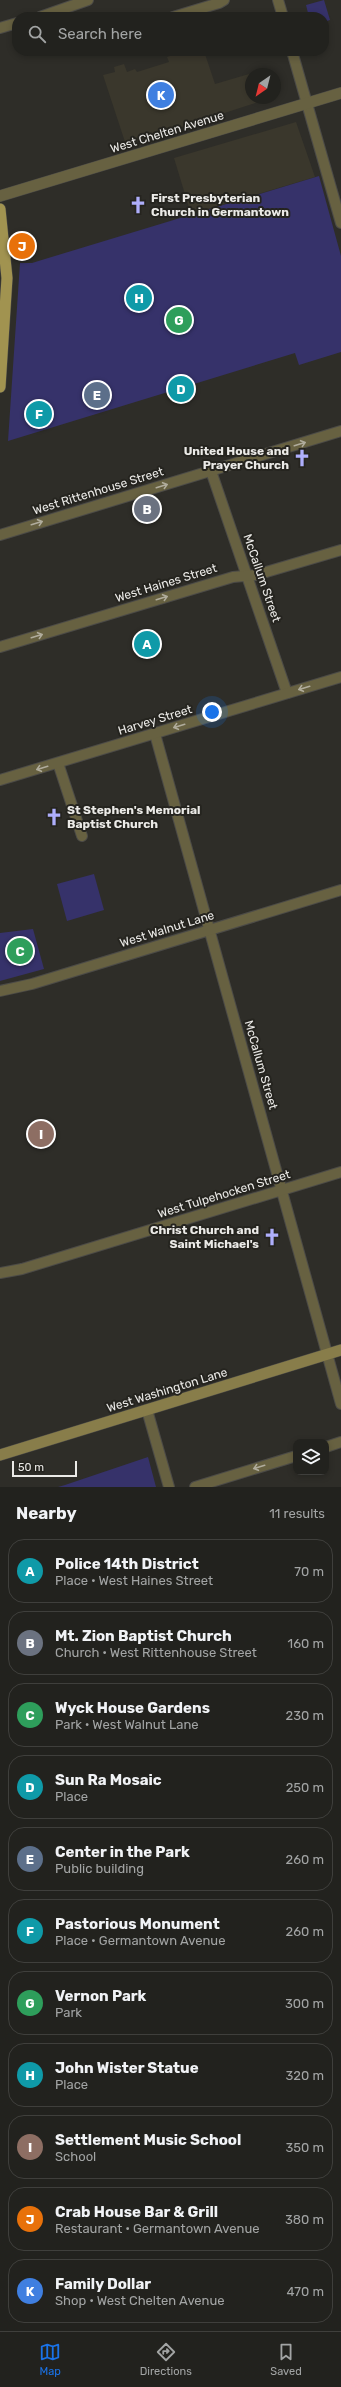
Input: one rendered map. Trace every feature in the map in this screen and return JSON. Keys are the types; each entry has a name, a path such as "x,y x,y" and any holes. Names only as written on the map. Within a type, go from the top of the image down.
{"main road":[{"path":"0,209 7,278 0,387"},
{"name":"West Washington Lane","path":"0,1455 341,1350"}],"street":[{"path":"54,12 88,0"},
{"path":"190,12 224,0"},
{"path":"278,0 282,12"},
{"path":"0,28 12,24"},
{"path":"293,56 341,224"},
{"name":"West Chelten Avenue","path":"0,196 341,93"},
{"name":"West Rittenhouse Street","path":"0,535 341,431"},
{"name":"McCallum Street","path":"211,471 287,693"},
{"name":"West Haines Street","path":"0,647 233,577 256,576 341,550"},
{"name":"Harvey Street","path":"0,780 341,677"},
{"name":"McCallum Street","path":"155,734 341,1404"},
{"path":"58,763 82,836"},
{"name":"West Walnut Lane","path":"0,991 26,986 341,890"},
{"name":"West Tulpehocken Street","path":"0,1273 22,1269 341,1172"},
{"path":"147,1410 169,1487"},
{"path":"329,1446 341,1442"},
{"path":"195,1487 293,1457"}],"shaded area":[{"path":"324,0 328,12 308,12 306,5"},
{"path":"170,56 206,56 215,84 245,75 245,104 252,104 126,145 103,75 115,72 114,67 124,64 127,72 135,69 137,72 169,62 167,57"},
{"path":"296,122 315,177 191,214 174,158"},
{"path":"319,176 341,256 341,352 299,365 295,353 8,441 20,263 32,263"},
{"path":"94,874 104,910 67,921 57,884"},
{"path":"33,929 44,969 0,981 0,933"},
{"path":"148,1457 156,1487 58,1487 65,1485"}],"place":[{"name":"Family Dollar","path":"161,95"},
{"name":"First Presbyterian Church in Germantown","path":"138,205"},
{"name":"Crab House Bar & Grill","path":"22,246"},
{"name":"John Wister Statue","path":"139,298"},
{"name":"Vernon Park","path":"179,320"},
{"name":"Sun Ra Mosaic","path":"181,389"},
{"name":"Center in the Park","path":"97,395"},
{"name":"Pastorious Monument","path":"39,414"},
{"name":"United House and Prayer Church","path":"302,458"},
{"name":"Mt. Zion Baptist Church","path":"147,509"},
{"name":"Police 14th District","path":"147,644"},
{"name":"St Stephen's Memorial Baptist Church","path":"54,817"},
{"name":"Wyck House Gardens","path":"20,951"},
{"name":"Settlement Music School","path":"41,1134"},
{"name":"Christ Church and Saint Michael's","path":"272,1237"}]}
